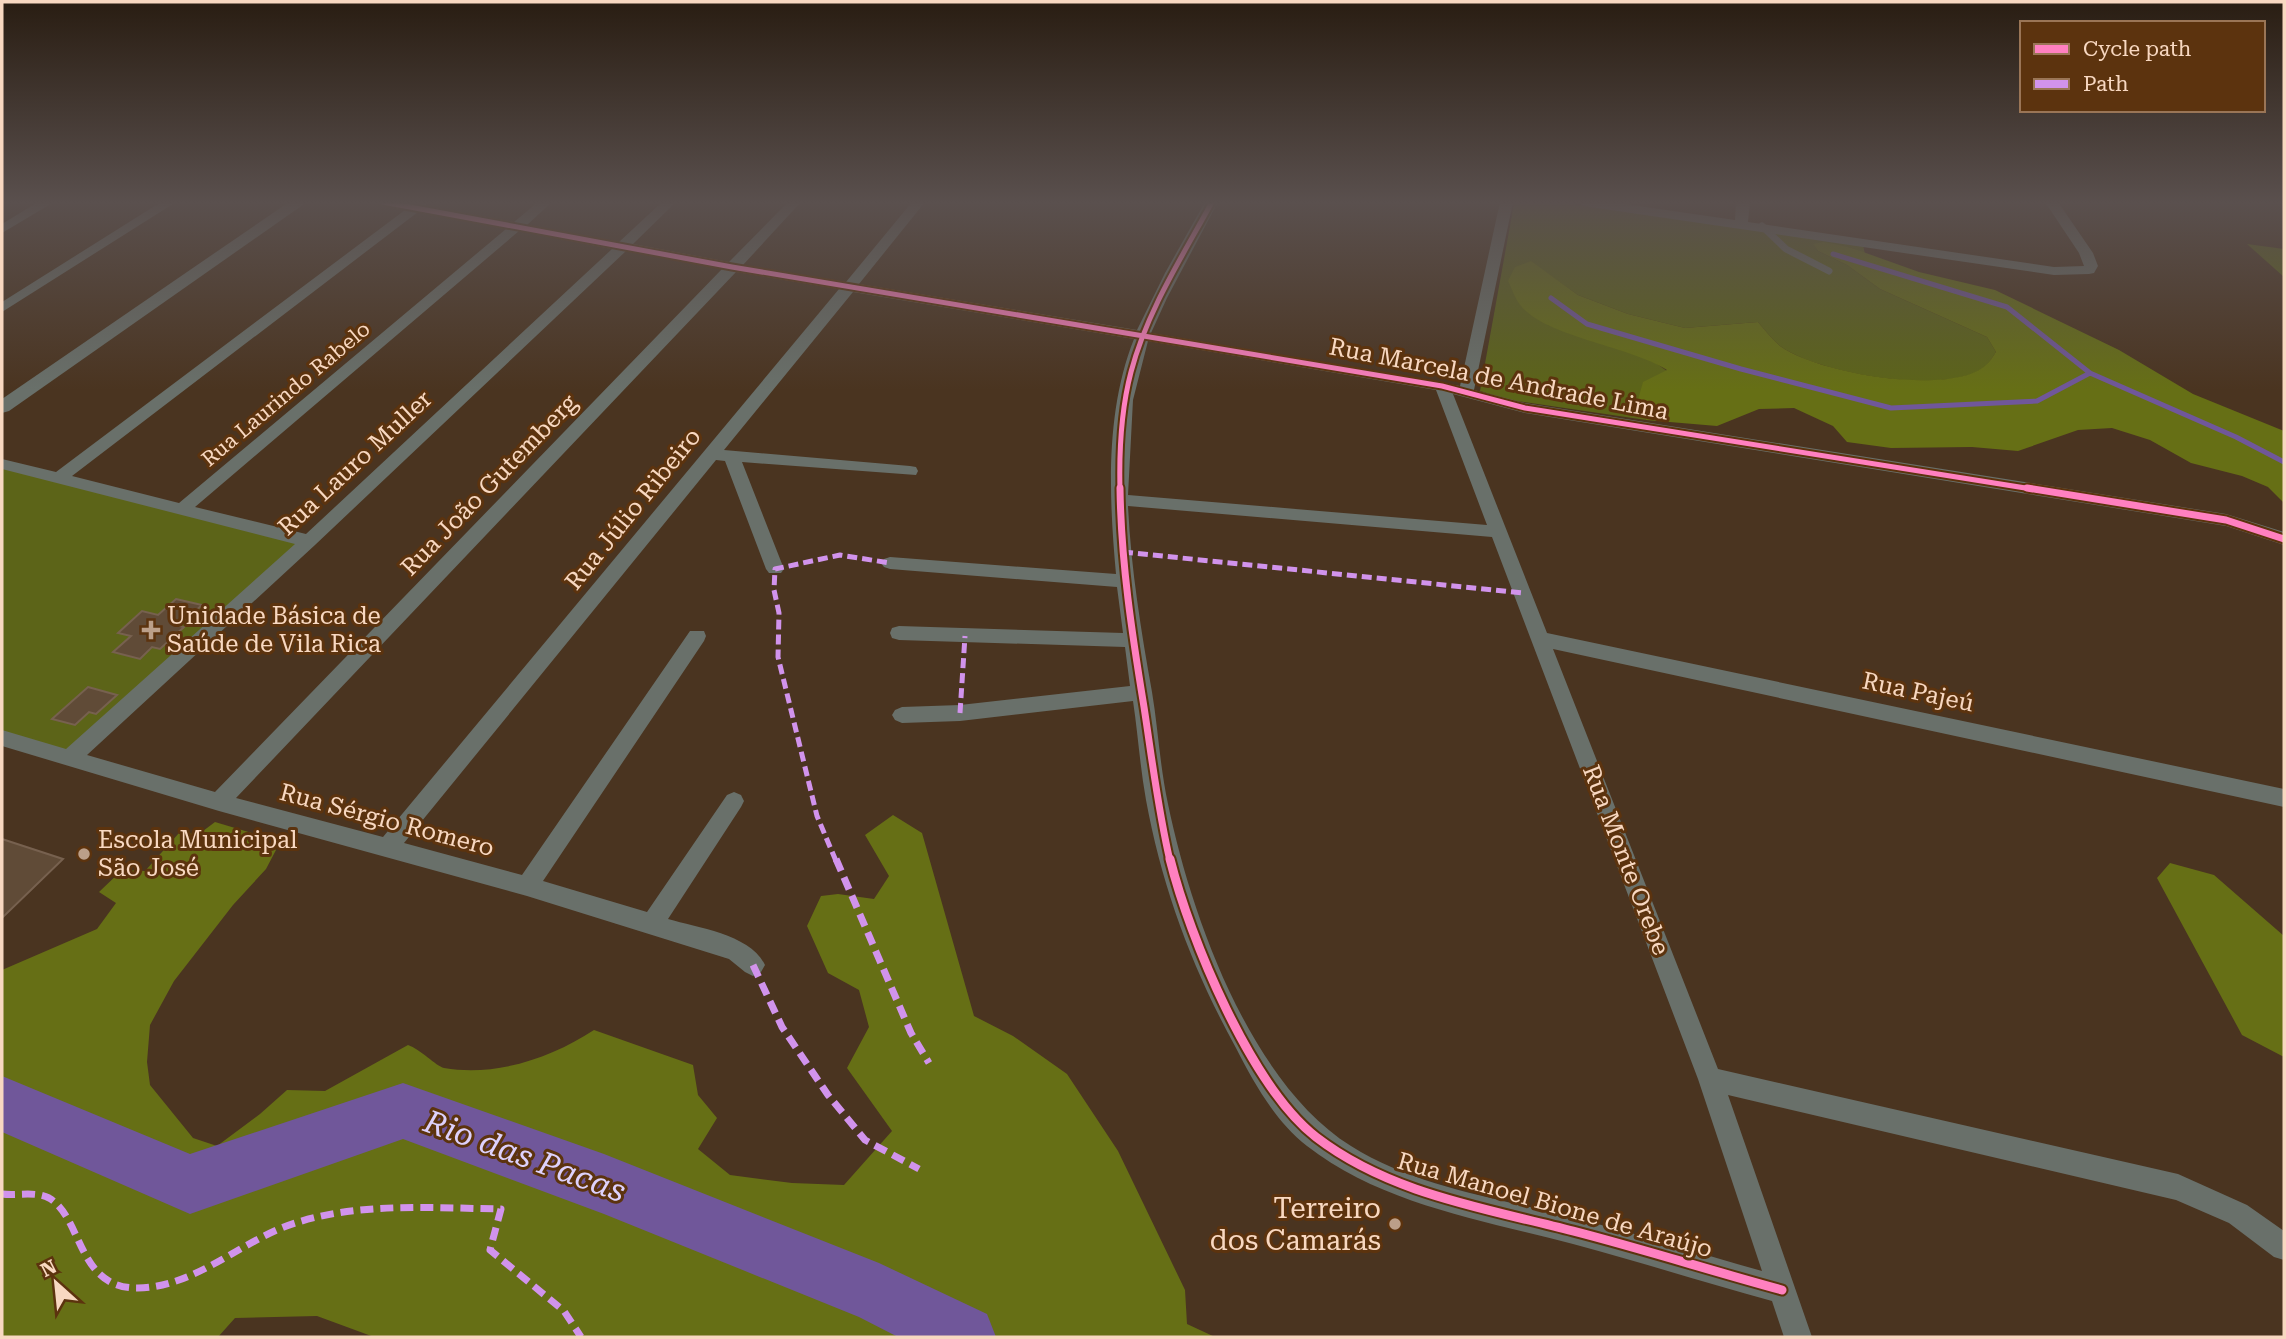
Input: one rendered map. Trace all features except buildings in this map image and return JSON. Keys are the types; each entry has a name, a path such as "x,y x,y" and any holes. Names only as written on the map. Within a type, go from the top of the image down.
{"street":[{"path":"2,308 71,264"},
{"path":"2,407 208,264"},
{"path":"59,478 341,264"},
{"name":"Rua Laurindo Rabelo","path":"182,509 471,264"},
{"name":"Rua Lauro Muller","path":"71,757 309,541 603,264"},
{"name":"Rua Marcela de Andrade Lima","path":"718,264 1442,386 1525,408 2226,520 2284,539"},
{"name":"Rua João Gutemberg","path":"219,802 734,264"},
{"name":"Rua Júlio Ribeiro","path":"387,848 867,264"},
{"name":"Rua Manoel Bione de Araújo","path":"1179,264 1142,334 1125,398 1121,440 1125,581 1157,800 1172,867 1193,937 1220,999 1254,1058 1282,1102 1315,1136 1352,1161 1397,1181 1472,1205 1782,1290"},
{"path":"1466,393 1494,264"},
{"path":"2012,264 2054,271 2089,270 2091,264"},
{"name":"Rua Monte Orebe","path":"1442,386 1710,1079 1798,1337"},
{"path":"710,454 910,471"},
{"path":"731,456 775,569"},
{"path":"2,464 309,541"},
{"path":"1121,500 1499,532"},
{"path":"890,563 1125,581"},
{"path":"899,633 1132,640"},
{"path":"527,886 697,636"},
{"name":"Rua Pajeú","path":"1541,639 2284,798"},
{"path":"902,715 960,713 1142,692"},
{"name":"Rua Sérgio Romero","path":"2,737 219,802 527,886 737,951 753,965"},
{"path":"651,925 734,801"},
{"path":"1710,1079 2178,1187 2238,1214 2284,1247"}],"lane":[{"path":"1817,264 1829,271"}],"green space":[{"path":"1503,264 1532,264 1548,325 1650,359 1667,371 1637,403 1646,420 1510,400 1480,391"},
{"path":"1535,264 1846,264 1880,289 1987,337 1996,352 1987,365 1969,375 1945,380 1884,378 1852,373 1798,356 1780,346 1758,322 1685,328 1628,314 1578,295"},
{"path":"1536,264 1578,295 1628,314 1685,328 1758,322 1780,346 1798,356 1822,365 1883,378 1944,379 1969,374 1986,365 1996,352 1987,337 1880,289 1847,265 1898,264 1995,290 2119,350 2193,394 2284,431 2284,503 2268,487 2242,476 2191,463 2150,440 2112,428 2078,430 2018,451 1972,447 1891,448 1847,442 1833,426 1794,408 1759,409 1717,426 1646,420 1637,403 1643,382 1667,370 1632,354 1549,326 1521,306 1508,281 1515,267"},
{"path":"2270,264 2284,264 2284,277"},
{"path":"2,464 309,541 71,757 2,737"},
{"path":"893,815 922,833 974,1016 1013,1036 1067,1074 1118,1151 1185,1290 1187,1324 1215,1337 374,1337 317,1316 235,1318 218,1337 2,1337 2,970 97,929 116,903 99,892 122,870 145,871 179,833 199,834 215,822 262,836 276,850 266,869 233,905 174,981 150,1025 147,1062 150,1085 193,1138 217,1146 287,1090 325,1091 408,1045 444,1068 483,1070 541,1057 594,1030 693,1065 698,1095 717,1118 698,1149 730,1175 792,1183 844,1185 892,1131 847,1068 869,1027 859,990 828,973 807,926 821,896 838,894 874,899 889,876 865,835"},
{"path":"2170,863 2214,875 2284,936 2284,1057 2242,1035 2157,878"}],"waterway":[{"path":"1867,264 2007,307 2090,373"},
{"path":"1551,298 1587,324 1741,369 1891,408 2037,401 2090,373"},
{"path":"2090,373 2236,437 2284,462"},
{"name":"Rio das Pacas","path":"2,1104 190,1184 403,1111 604,1184 879,1294 964,1337"}],"marked path":[{"path":"1123,552 1523,593"},
{"path":"890,563 840,555 775,569 774,590 779,613 778,657 817,816 911,1033 929,1063"},
{"path":"960,713 965,636"},
{"path":"753,965 782,1027 828,1095 865,1140 919,1169"},
{"path":"2,1194 35,1194 53,1201 100,1274 122,1286 137,1288 176,1280 276,1230 319,1216 370,1209 501,1209 490,1250 564,1311 581,1337"}],"cycle path":[{"path":"719,264 1442,386 1525,408 2226,520 2284,539"},
{"path":"1177,264 1148,322 1130,373 1119,473 1122,546 1155,788 1171,864 1202,954 1251,1053 1284,1103 1304,1126 1342,1155 1372,1171 1404,1185 1472,1206 1573,1231 1782,1290"}],"place":[{"name":"Unidade Básica de Saúde de Vila Rica","path":"151,630"},
{"name":"Escola Municipal São José","path":"84,854"},
{"name":"Terreiro dos Camarás","path":"1395,1224"}]}
